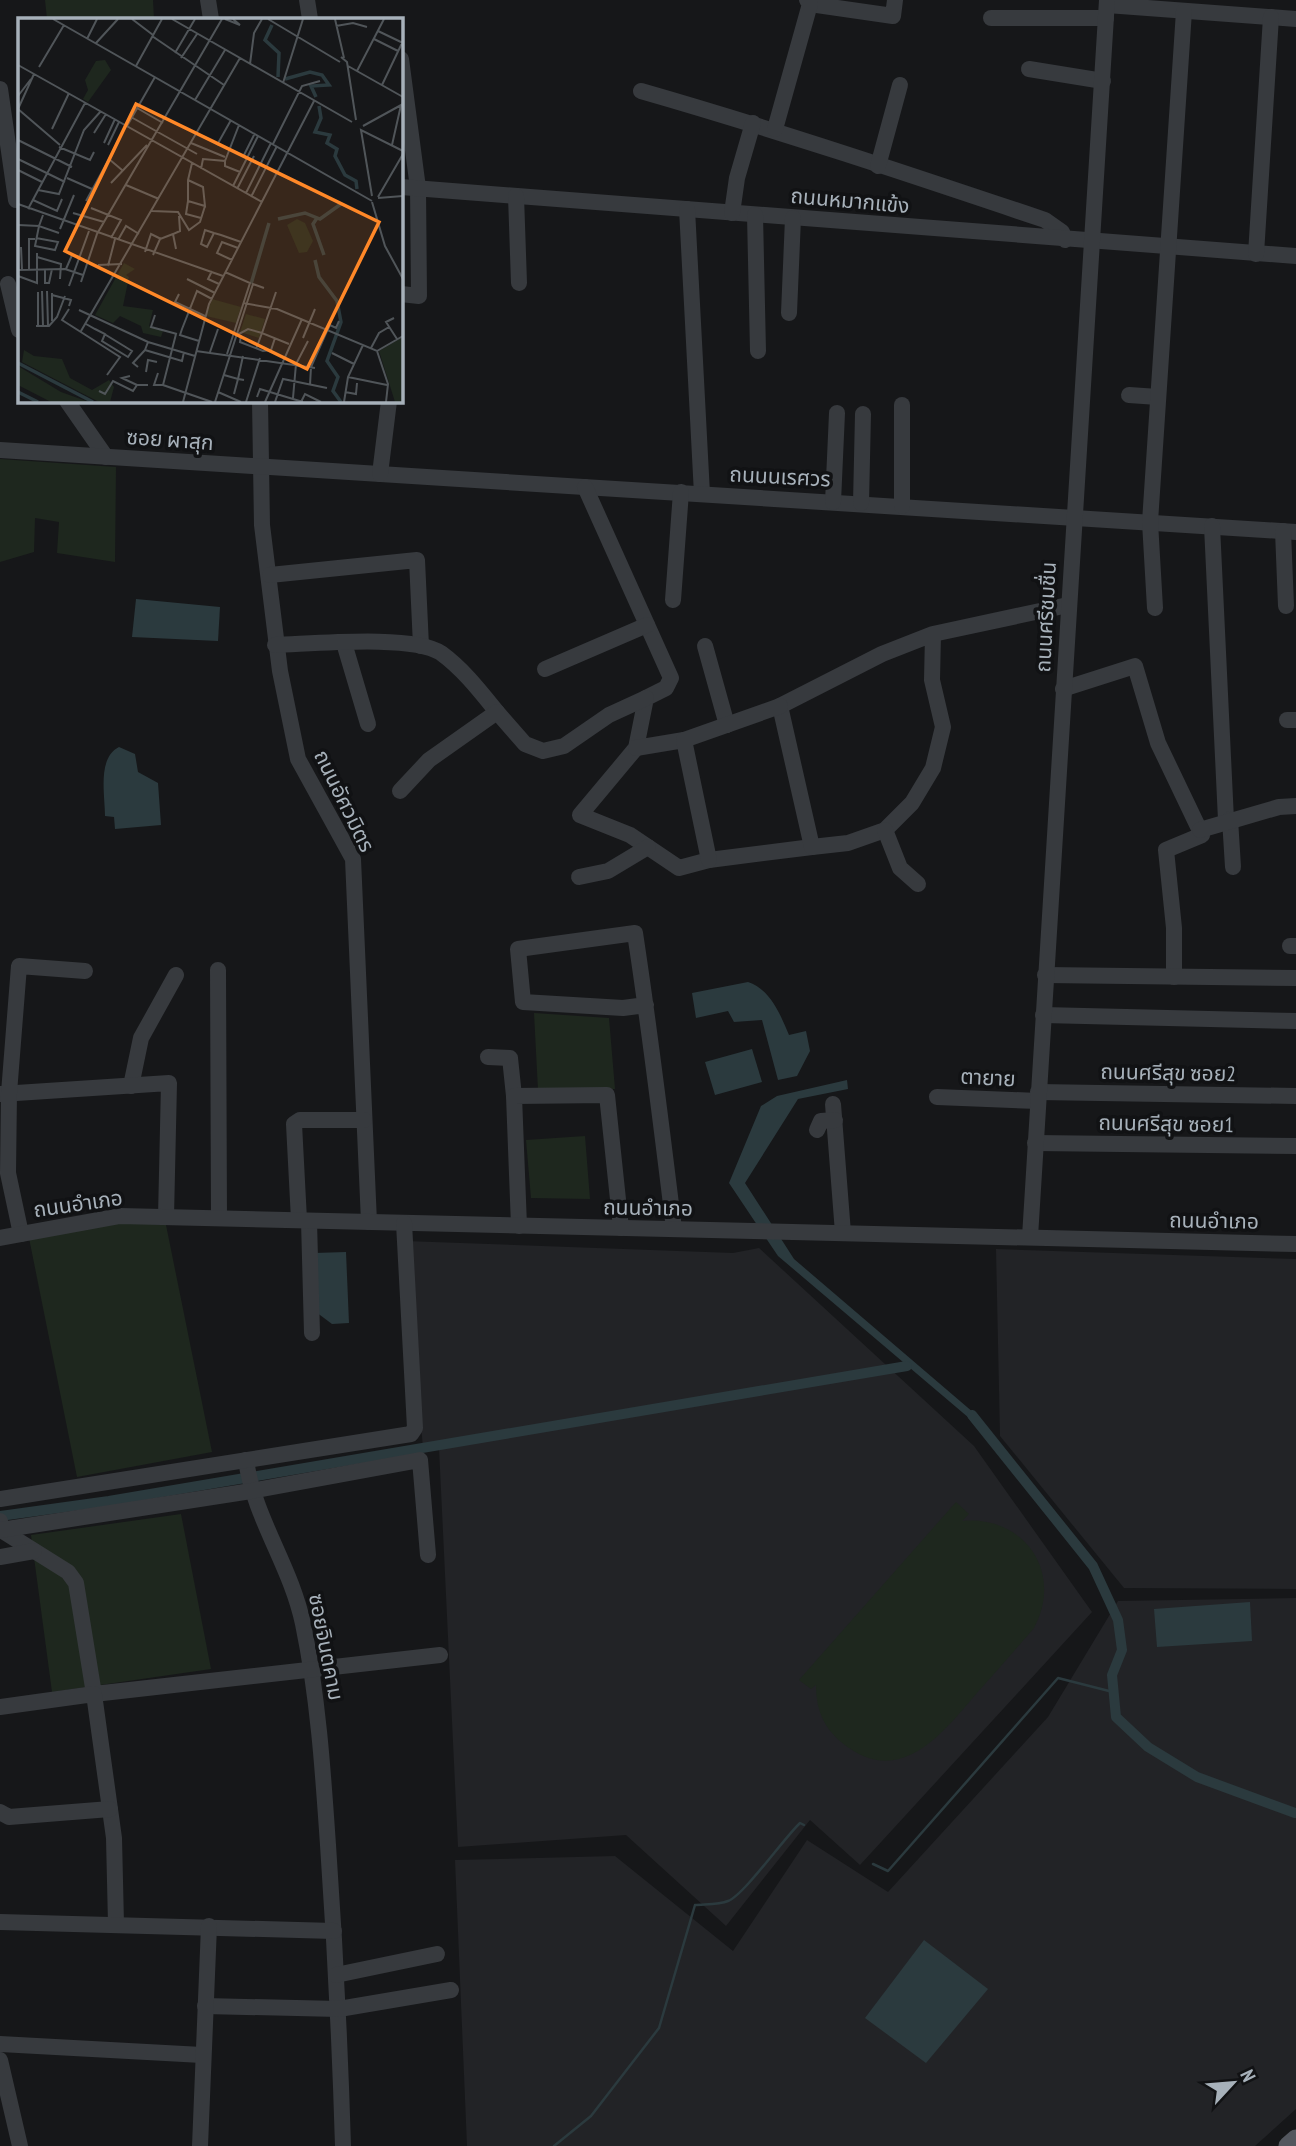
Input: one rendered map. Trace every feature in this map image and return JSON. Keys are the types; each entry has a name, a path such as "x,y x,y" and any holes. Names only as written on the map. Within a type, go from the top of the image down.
{"main road":[{"path":"1287,2146 1296,2139"}],"street":[{"path":"208,0 211,18"},
{"path":"307,0 310,18"},
{"path":"775,129 809,2 892,16 895,0"},
{"path":"990,18 1107,8 1296,19"},
{"name":"ถนนศรีชมชื่น","path":"1030,1237 1073,516 1107,8"},
{"path":"1155,608 1150,522 1184,11"},
{"path":"1256,254 1270,17"},
{"path":"402,68 418,188 419,296 402,294"},
{"path":"1029,69 1103,81"},
{"path":"878,166 900,85"},
{"path":"0,89 8,132 12,201"},
{"path":"641,91 775,129 878,166 1045,220 1062,232 1065,240"},
{"path":"732,213 737,178 753,123"},
{"name":"ถนนหมากแข้ง","path":"402,187 1296,257"},
{"path":"516,196 520,283"},
{"path":"687,209 702,494"},
{"path":"755,215 758,351"},
{"path":"789,313 793,218"},
{"path":"0,327 18,328 8,284"},
{"path":"1129,395 1158,397"},
{"path":"68,402 106,457"},
{"name":"ถนนอัศวมิตร","path":"260,402 262,525 270,575 275,645 298,759 353,859 369,1222"},
{"path":"380,474 388,402"},
{"path":"902,405 902,506"},
{"path":"833,502 837,413"},
{"path":"861,503 863,414"},
{"name":"ซอย ผาสุก","path":"0,450 262,467"},
{"name":"ถนนนเรศวร","path":"262,467 1290,531"},
{"path":"275,645 344,643 421,646 439,652 468,677 525,744 543,751 564,746 609,715 666,688 671,678 584,487"},
{"path":"673,600 681,492"},
{"path":"1212,526 1228,820 1233,867"},
{"path":"1286,606 1290,531"},
{"path":"270,575 417,560 421,646"},
{"path":"636,748 684,740 780,706 882,654 933,634 1068,605"},
{"path":"545,670 647,625"},
{"path":"646,698 636,748 580,815 630,835 679,868 709,860 848,843 885,830 912,803 933,768 943,727 932,680 933,634"},
{"path":"344,643 368,724"},
{"path":"705,646 727,724"},
{"path":"1063,690 1135,666 1158,743 1202,835 1166,850 1174,928 1174,977"},
{"path":"780,706 812,847"},
{"path":"400,791 429,760 497,712"},
{"path":"684,740 709,860"},
{"path":"1200,830 1228,820 1296,806"},
{"path":"885,830 900,867 918,884"},
{"path":"579,877 608,871 648,847"},
{"path":"646,1004 623,1007 523,1002 518,949 635,933 646,1004 674,1229"},
{"path":"21,1234 8,1173 5,1093 19,966 85,971"},
{"path":"218,970 219,1218"},
{"path":"131,1086 141,1038 176,975"},
{"path":"1045,975 1296,978"},
{"path":"1043,1015 1296,1021"},
{"path":"488,1057 510,1058 519,1226"},
{"path":"5,1093 169,1083 166,1217"},
{"path":"514,1096 607,1095 621,1228"},
{"name":"ถนนศรีสุข ซอย2","path":"1038,1096 1296,1096"},
{"name":"ตายาย","path":"937,1097 1038,1096"},
{"path":"817,1130 821,1121 834,1112 844,1233"},
{"path":"312,1333 294,1124 300,1121 365,1120"},
{"name":"ถนนศรีสุข ซอย1","path":"1035,1143 1296,1146"},
{"name":"ถนนอำเภอ","path":"0,1238 120,1216 1296,1244"},
{"path":"1,1528 248,1477 411,1434 415,1428 404,1223"},
{"path":"0,1499 420,1460 428,1556"},
{"name":"ซอยจินตคาม","path":"248,1477 294,1591 318,1718 339,2009 343,2146"},
{"path":"1,1528 68,1572 76,1583 80,1596 110,1809 116,1924"},
{"path":"0,1556 34,1550"},
{"path":"0,1707 310,1668 440,1655"},
{"path":"0,1812 9,1816 110,1809"},
{"path":"0,1922 334,1931"},
{"path":"200,2146 209,1926"},
{"path":"336,1975 438,1954"},
{"path":"205,2006 339,2009 451,1990"},
{"path":"0,2044 202,2055"},
{"path":"0,2060 20,2146"}],"shaded area":[{"path":"45,0 153,0 154,18 47,18"},
{"path":"0,459 116,467 115,562 57,553 59,522 35,518 34,552 0,562"},
{"path":"136,599 220,607 218,641 132,637"},
{"path":"119,747 135,754 138,772 158,783 161,825 115,829 114,817 105,816 105,768 112,752"},
{"path":"748,982 769,997 789,1035 806,1031 810,1051 797,1076 778,1080 762,1020 734,1022 728,1011 696,1018 692,993"},
{"path":"534,1013 609,1018 615,1089 538,1090"},
{"path":"752,1049 762,1082 715,1095 705,1062"},
{"path":"847,1080 848,1089 798,1099 745,1183 794,1259 974,1413 969,1418 778,1256 729,1183 761,1106 777,1096"},
{"path":"585,1136 590,1199 531,1198 526,1140"},
{"path":"123,1222 166,1225 212,1452 77,1477 29,1238"},
{"path":"405,1241 733,1253 759,1248 974,1446 1092,1612 860,1865 810,1820 726,1926 626,1835 458,1847 439,1448 423,1448"},
{"path":"996,1249 1296,1259 1296,1589 1124,1588 1000,1436"},
{"path":"346,1252 349,1323 332,1324 316,1312 314,1253"},
{"path":"956,1502 969,1514 962,1521 984,1522 1004,1527 1020,1537 1032,1551 1041,1568 1044,1587 1042,1607 1034,1628 937,1737 922,1749 905,1757 888,1761 869,1758 849,1748 834,1735 820,1713 816,1685 811,1689 799,1680"},
{"path":"181,1514 211,1669 52,1692 31,1535"},
{"path":"1296,1598 1296,2109 1255,2146 467,2146 455,1860 615,1856 733,1951 807,1840 888,1892 1048,1717 1118,1601"},
{"path":"1250,1602 1252,1641 1157,1647 1154,1609"},
{"path":"924,1940 988,1989 926,2063 865,2018"}],"waterway":[{"path":"0,1516 109,1501 907,1366"},
{"path":"972,1415 1093,1566 1118,1620 1122,1650 1112,1675 1116,1717 1148,1747 1197,1777 1295,1813"},
{"path":"873,1864 888,1871 1058,1678 1113,1692"},
{"path":"554,2146 591,2116 659,2028 695,1905 720,1903 735,1897 800,1823 804,1825"}]}
